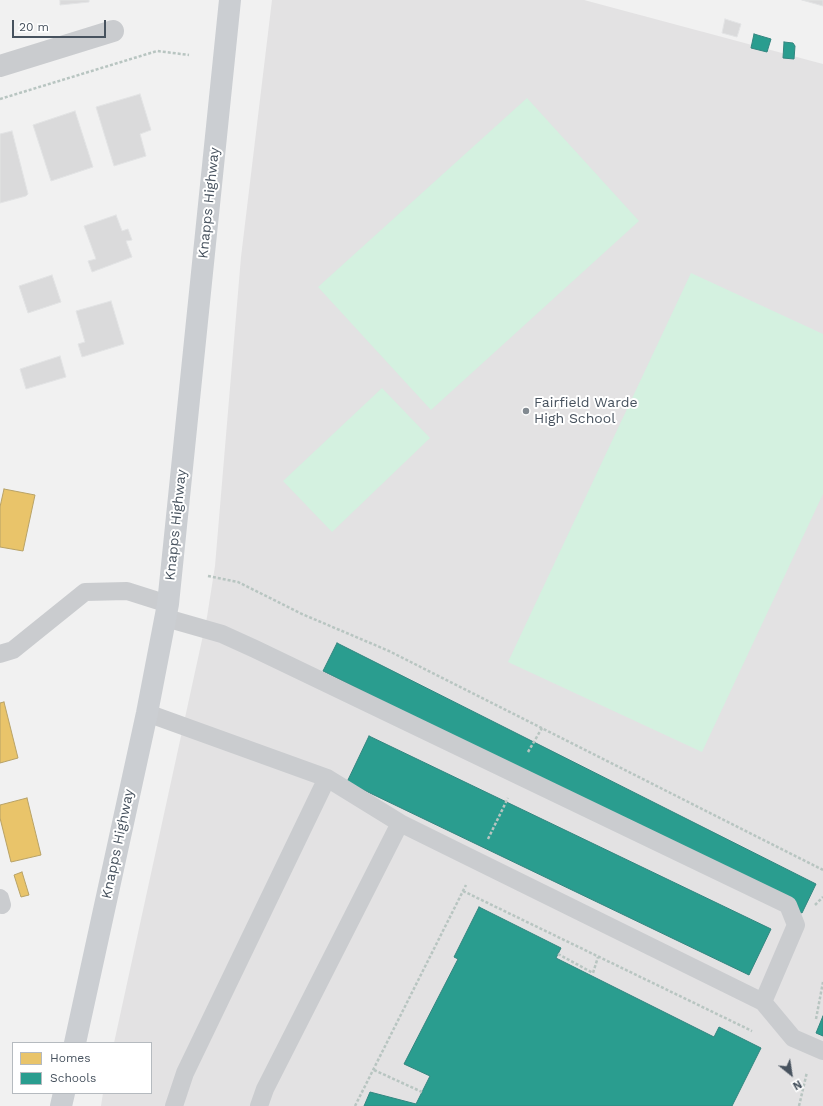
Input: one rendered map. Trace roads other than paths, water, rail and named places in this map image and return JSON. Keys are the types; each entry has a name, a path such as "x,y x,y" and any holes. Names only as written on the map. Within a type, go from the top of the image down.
{"street":[{"name":"Knapps Highway","path":"75,1042 147,714 167,611 230,0"},
{"path":"0,66 113,31"},
{"path":"61,1106 64,1094"}],"lane":[{"path":"0,654 13,650 85,592 127,591 167,611 255,648 788,905 796,925 763,1002"},
{"path":"147,714 327,778 400,823 763,1002 793,1038 823,1051"},
{"path":"174,1106 185,1073 327,778"},
{"path":"259,1106 265,1089 400,823"}],"place":[{"name":"Fairfield Warde High School","path":"526,411"}]}
